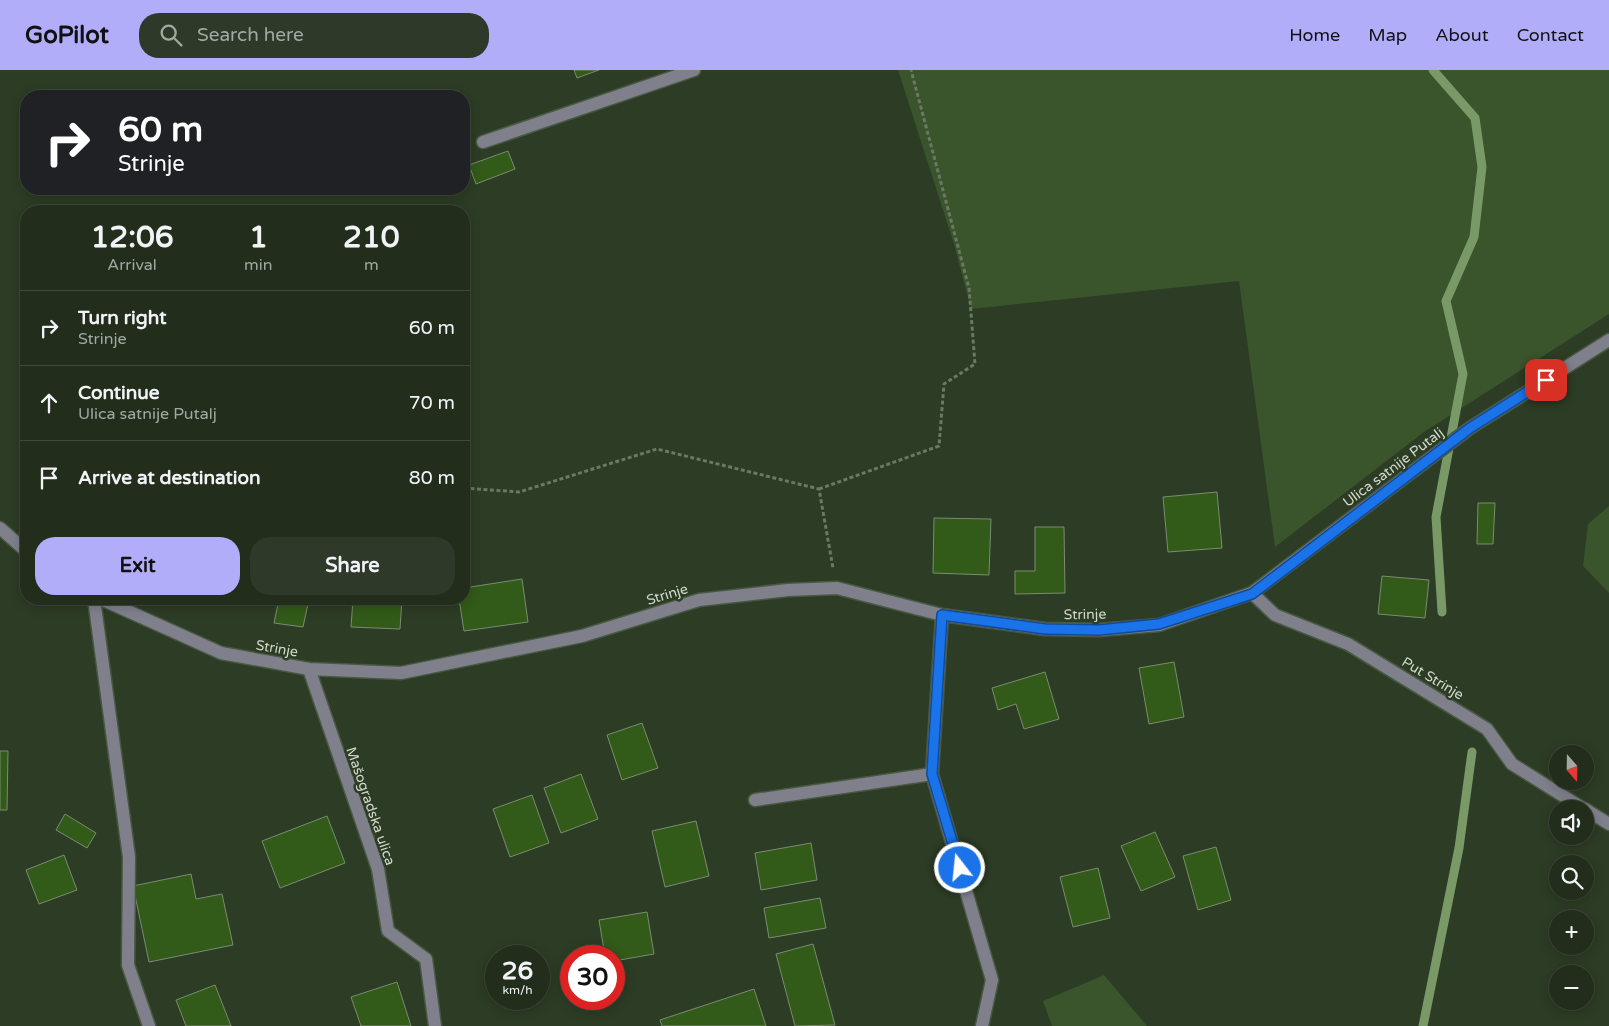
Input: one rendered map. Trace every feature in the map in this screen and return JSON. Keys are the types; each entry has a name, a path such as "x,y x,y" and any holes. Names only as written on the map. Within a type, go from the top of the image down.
{"street":[{"path":"483,142 694,70"},
{"name":"Ulica satnije Putalj","path":"1252,594 1470,428 1609,340"},
{"path":"0,528 20,546"},
{"name":"Strinje","path":"114,605 220,653 309,669 401,673 582,636 699,600 788,590 837,588 942,615 1045,629 1099,630 1159,624 1252,594"},
{"name":"Put Strinje","path":"1252,594 1274,615 1348,644 1487,729 1512,764 1570,800"},
{"path":"95,605 129,857 128,966 149,1026"},
{"path":"942,615 932,774 992,980 982,1026"},
{"name":"Mašogradska ulica","path":"309,669 378,869 388,930 426,959 435,1026"},
{"path":"756,800 932,774"},
{"name":"Put Strinje","path":"1594,815 1609,824"}],"path":[{"path":"470,488 519,492 657,449 820,489 939,446 944,384 975,364 969,288 911,70"},
{"path":"820,489 837,588"}],"green space":[{"path":"898,70 1609,70 1609,314 1424,432 1275,547 1239,281 971,309 954,244"},
{"path":"1609,506 1609,593 1583,566 1588,524"},
{"path":"1104,975 1147,1026 1052,1026 1043,1001"}],"building":[{"path":"574,70 599,70 577,78"},
{"path":"508,151 515,169 476,184 470,165"},
{"path":"1217,492 1222,548 1168,552 1163,497"},
{"path":"1478,503 1495,503 1493,544 1477,544"},
{"path":"934,518 991,519 989,575 933,573"},
{"path":"1035,527 1064,527 1065,593 1015,594 1015,571 1035,571"},
{"path":"1382,576 1429,580 1425,618 1378,614"},
{"path":"522,579 528,622 464,631 460,605 470,605 470,587"},
{"path":"278,605 308,605 303,627 274,623"},
{"path":"353,605 402,605 400,629 351,627"},
{"path":"1174,662 1184,717 1149,724 1139,668"},
{"path":"1045,672 1059,719 1024,729 1016,704 998,710 992,688"},
{"path":"642,723 658,768 622,780 607,735"},
{"path":"0,751 8,751 7,810 0,810"},
{"path":"581,774 598,819 561,833 544,788"},
{"path":"532,795 549,843 510,857 493,809"},
{"path":"65,814 96,833 87,848 56,830"},
{"path":"327,816 345,863 280,888 262,841"},
{"path":"696,821 709,876 665,887 652,831"},
{"path":"1155,832 1175,877 1141,891 1121,846"},
{"path":"811,843 817,880 761,890 755,853"},
{"path":"1216,847 1231,900 1198,910 1183,856"},
{"path":"64,855 77,890 39,904 26,870"},
{"path":"1098,868 1110,918 1073,927 1060,877"},
{"path":"191,874 196,899 222,894 233,945 149,962 133,886"},
{"path":"820,898 826,928 769,938 764,908"},
{"path":"647,912 654,954 625,959 625,945 603,945 599,920"},
{"path":"813,944 835,1025 795,1026 776,954"},
{"path":"397,982 411,1026 361,1026 351,997"},
{"path":"215,985 231,1026 186,1026 176,1000"},
{"path":"754,989 766,1026 662,1026 660,1020"}],"waterway":[{"path":"1433,70 1475,118 1482,167 1474,237 1446,301 1463,374 1436,517 1442,612"},
{"path":"1423,1026 1459,848 1472,752"}],"route":[{"path":"960,868 932,774 942,615 1045,629 1099,630 1159,624 1252,594 1470,428 1546,380"}]}
